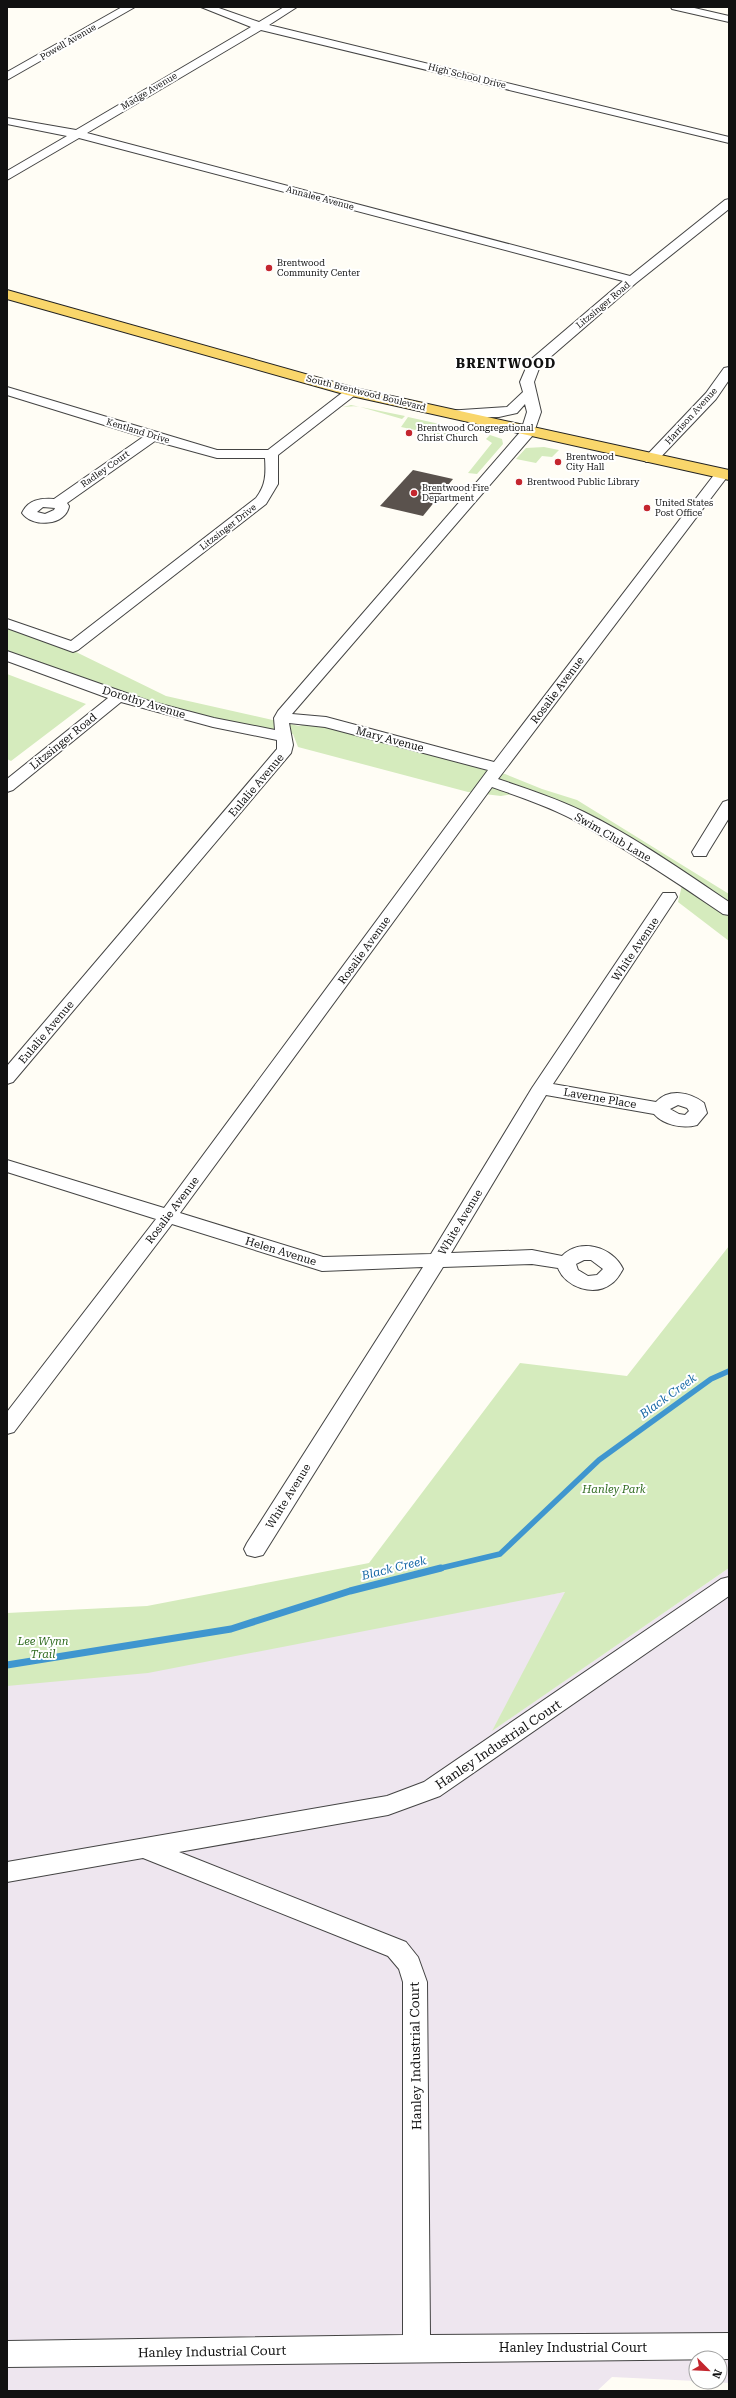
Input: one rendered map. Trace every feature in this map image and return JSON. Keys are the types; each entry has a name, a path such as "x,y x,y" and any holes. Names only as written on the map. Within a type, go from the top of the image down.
{"main road":[{"name":"South Brentwood Boulevard","path":"7,294 352,392 528,432 725,474"}],"street":[{"name":"Powell Avenue","path":"7,77 130,7"},
{"name":"High School Drive","path":"206,7 259,26 729,140"},
{"name":"Madge Avenue","path":"7,176 292,7"},
{"path":"676,7 729,19"},
{"name":"Annalee Avenue","path":"7,121 77,134 632,280"},
{"name":"Litzsinger Road","path":"528,432 534,412 528,394 527,382 534,364 632,280 729,203"},
{"name":"Harrison Avenue","path":"651,459 717,397 729,371"},
{"name":"Kentland Drive","path":"7,392 217,454 271,454"},
{"path":"271,454 352,392"},
{"path":"451,414 499,413 512,410 528,394"},
{"path":"7,406 23,396"},
{"path":"282,718 528,432"},
{"name":"Radley Court","path":"57,503 153,436"},
{"name":"Litzsinger Drive","path":"7,623 73,647 261,501 271,488 273,482 271,454"},
{"name":"Rosalie Avenue","path":"7,1426 168,1216 493,774 725,474"},
{"name":"Dorothy Avenue","path":"7,656 119,696 243,730 284,736"},
{"name":"Litzsinger Road","path":"7,787 119,696"},
{"name":"Eulalie Avenue","path":"7,1078 285,750 284,736 280,726 282,718"},
{"name":"Mary Avenue","path":"282,718 326,722 493,774"},
{"name":"Swim Club Lane","path":"493,774 579,816 676,874 729,910"},
{"path":"700,852 729,805"},
{"name":"White Avenue","path":"255,1549 436,1262 541,1088 669,897"},
{"name":"Laverne Place","path":"541,1088 660,1109"},
{"name":"Helen Avenue","path":"7,1166 322,1264 436,1262 532,1257 566,1263"},
{"name":"Hanley Industrial Court","path":"7,1872 142,1847 388,1806 432,1789 729,1585"},
{"name":"Hanley Industrial Court","path":"142,1847 397,1949 405,1957 411,1967 415,1982 417,2348"},
{"name":"Hanley Industrial Court","path":"7,2354 417,2348 729,2346"}],"shaded area":[{"path":"729,1568 729,2383 728,2350 688,2350 688,2381 612,2377 597,2391 7,2391 7,1680 566,1592 493,1730"}],"green space":[{"path":"360,407 405,416 402,419"},
{"path":"408,417 462,429 457,434 451,433 448,437 401,427"},
{"path":"490,435 502,439 503,444 477,474 468,473 492,443 486,439"},
{"path":"544,447 559,450 552,457 542,456 536,463 516,459 526,448"},
{"path":"7,628 76,652 166,696 299,726 310,723 321,725 505,774 542,789 577,800 729,894 729,941 678,902 683,881 539,801 513,794 501,796 468,792 298,747 293,734 233,724 156,703 7,651"},
{"path":"7,674 86,704 11,761 7,759"},
{"name":"Hanley Park","path":"729,1246 729,1568 492,1731 565,1592 148,1673 7,1686 7,1613 147,1606 369,1563 520,1363 627,1376"}],"building":[{"name":"Brentwood Fire Department","path":"413,470 453,479 423,516 380,506"}],"waterway":[{"name":"Black Creek","path":"438,1569 500,1554 599,1460 711,1379 729,1371"},
{"name":"Black Creek","path":"7,1665 231,1629 350,1591 438,1569"}],"place":[{"name":"Brentwood Community Center","path":"269,268"},
{"name":"Brentwood Congregational Christ Church","path":"409,433"},
{"name":"Brentwood City Hall","path":"558,462"},
{"name":"Brentwood Public Library","path":"519,482"},
{"name":"Brentwood Fire Department","path":"414,493"},
{"name":"United States Post Office","path":"647,508"}],"district":[{"name":"BRENTWOOD","path":"506,363"}],"park label":[{"name":"Lee Wynn Trail","path":"43,1647"}]}
